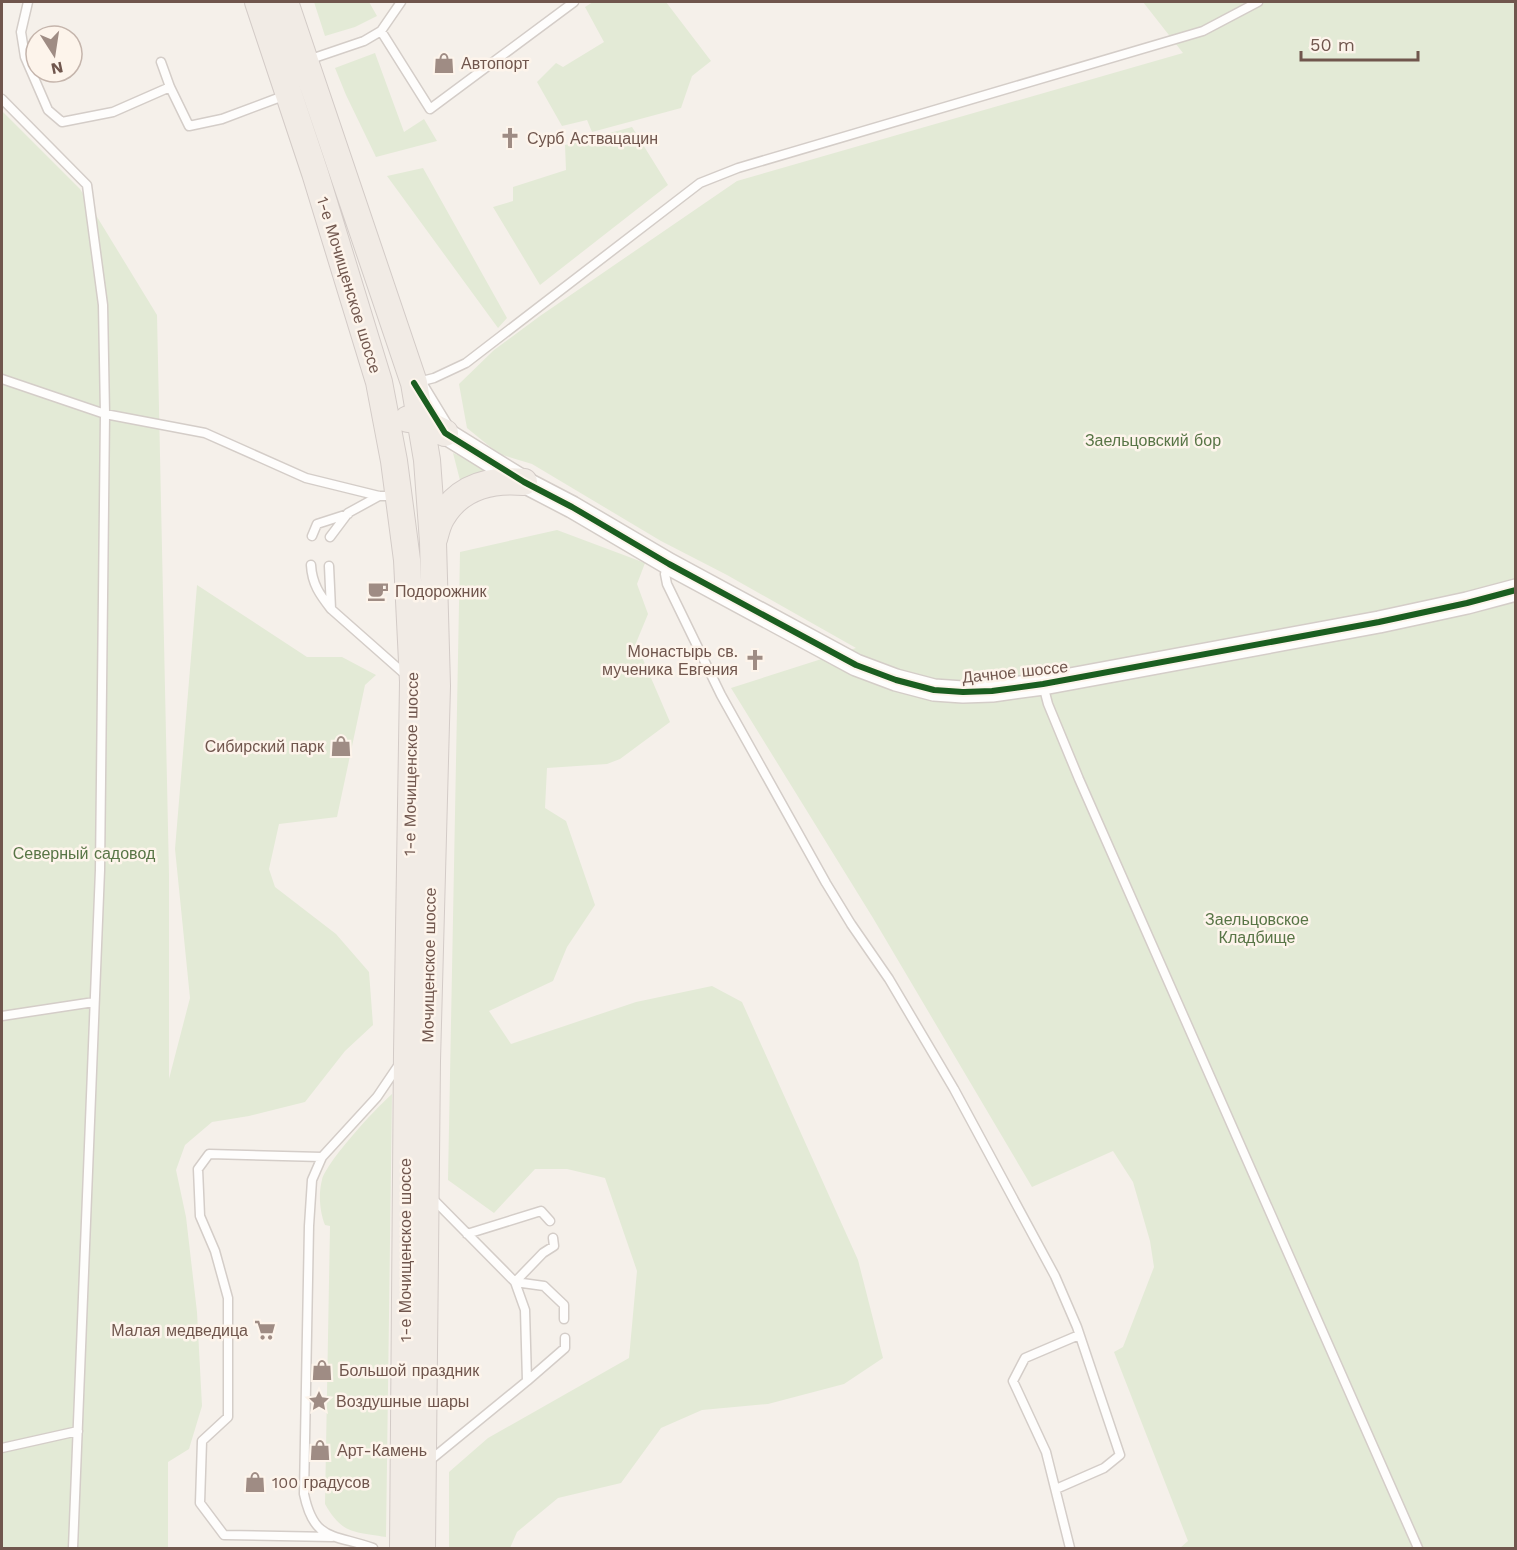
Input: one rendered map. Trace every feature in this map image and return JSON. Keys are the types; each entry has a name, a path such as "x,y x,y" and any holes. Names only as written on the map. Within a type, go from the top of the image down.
{"main road":[{"name":"1-е Мочищенское шоссе","path":"258,2 379,382 387,416 389,496 407,560 413,682 403,1548"},
{"name":"1-е Мочищенское шоссе","path":"285,2 414,383"},
{"name":"Мочищенское шоссе","path":"414,383 427,460 433,542 436,686 427,1061 422,1548"},
{"path":"387,416 421,421 445,433"},
{"path":"433,542 441,518 449,507 470,489 502,480 524,482"}],"street":[{"path":"414,383 445,433"},
{"name":"Дачное шоссе","path":"445,433 524,482 572,507 669,564 856,665 896,680 934,690 963,692 1043,684 1379,622 1515,590"}],"lane":[{"path":"28,2 21,32 25,57 48,110 62,122 113,112 170,87"},
{"path":"305,61 364,41 381,31 401,2"},
{"path":"381,31 430,108 574,2"},
{"path":"414,383 434,378 466,363 700,183 738,168 1203,32 1258,2"},
{"path":"160,62 189,126 222,119 289,94"},
{"path":"2,99 87,185 103,305 105,414 100,870 73,1548"},
{"path":"2,379 105,414 205,433 306,478 389,496"},
{"path":"312,536 317,524 389,496"},
{"path":"330,537 348,513"},
{"path":"669,564 665,574 667,584 721,695 826,883 889,979 954,1089 1055,1275 1079,1335 1120,1455 1104,1468 1056,1489"},
{"path":"311,565 312,578 317,590 331,609 413,682"},
{"path":"329,566 331,609"},
{"path":"1043,684 1050,708 1079,779 1418,1548"},
{"path":"2,1016 94,1002"},
{"path":"332,1537 318,1526 308,1513 304,1494 309,1226 312,1180 322,1157 377,1097 407,1053"},
{"path":"322,1157 209,1154 198,1169 200,1216 215,1251 228,1298 228,1417 202,1442 200,1503 224,1535 332,1537 373,1548"},
{"path":"426,1192 515,1282 525,1310 527,1381"},
{"path":"467,1234 541,1211 550,1221"},
{"path":"515,1282 543,1253 554,1246 553,1238"},
{"path":"515,1282 544,1286 564,1305 564,1319"},
{"path":"1070,1548 1046,1452 1013,1381 1024,1358 1079,1335"},
{"path":"423,1466 565,1348 565,1338"},
{"path":"2,1448 78,1431"}],"green space":[{"path":"314,2 369,2 377,16 355,27 325,36"},
{"path":"593,2 666,2 711,61 692,76 681,108 592,132 587,120 562,126 537,82 556,63 563,67 604,42 585,7"},
{"name":"Заельцовский бор","path":"1143,2 1515,2 1515,1548 1180,1548 1188,1541 1114,1352 1123,1347 1154,1267 1150,1241 1133,1182 1113,1151 1032,1187 873,918 731,688 856,648 727,575 661,541 532,464 499,454 467,428 459,384 494,350 737,181 1183,53"},
{"path":"375,53 404,132 424,119 437,141 376,157 335,68"},
{"name":"Северный садовод","path":"2,111 80,189 157,315 169,875 169,1079 190,998 175,849 197,585 307,657 342,657 376,675 365,685 337,817 279,824 269,869 275,887 336,934 369,972 373,1025 345,1051 305,1102 249,1116 212,1122 185,1145 176,1170 186,1217 197,1312 202,1406 189,1449 168,1462 168,1548 2,1548"},
{"path":"632,127 668,185 540,285 493,207 513,201 513,187 566,170 565,145"},
{"path":"423,168 507,318 498,328 387,176"},
{"path":"453,453 485,467 487,472 462,488"},
{"path":"557,530 645,563 637,584 648,614 636,643 670,722 620,759 607,764 547,768 545,808 566,821 595,905 567,947 553,981 489,1011 511,1044 636,1002 712,986 742,1002 858,1260 883,1358 844,1384 768,1404 702,1410 661,1428 621,1483 558,1498 517,1532 510,1548 449,1548 449,1472 488,1438 629,1358 637,1271 605,1178 567,1169 535,1169 494,1213 448,1180 460,552"},
{"path":"392,1094 386,1537 350,1530 337,1521 325,1504 330,1226 325,1225 323,1220 320,1197 322,1180 326,1171 342,1148"}],"cycle path":[{"path":"414,383 445,433 524,482 572,507 669,564 856,665 896,680 934,690 992,691 1043,684 1379,622 1516,590"}],"place":[{"name":"Автопорт","path":"444,63"},
{"name":"Сурб Аствацацин","path":"510,138"},
{"name":"Подорожник","path":"378,591"},
{"name":"Монастырь св. мученика Евгения","path":"755,660"},
{"name":"Сибирский парк","path":"341,746"},
{"name":"Малая медведица","path":"265,1330"},
{"name":"Большой праздник","path":"322,1370"},
{"name":"Воздушные шары","path":"319,1401"},
{"name":"Арт-Камень","path":"320,1450"},
{"name":"100 градусов","path":"255,1482"}],"park label":[{"name":"Заельцовское Кладбище","path":"1257,928"}]}
